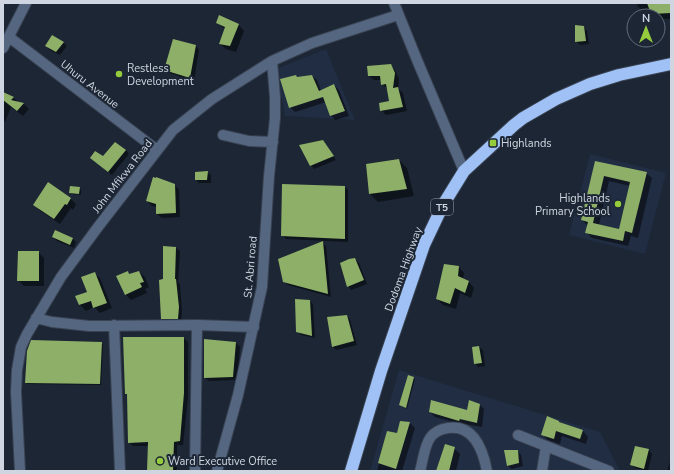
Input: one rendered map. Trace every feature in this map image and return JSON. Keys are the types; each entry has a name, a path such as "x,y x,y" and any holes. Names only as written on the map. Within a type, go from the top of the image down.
{"highway":[{"name":"Dodoma Highway","path":"350,471 381,371 424,246 443,204 464,171 514,125 556,98 590,84 619,75 671,64"}],"street":[{"path":"3,48 26,3"},
{"path":"394,3 464,171"},
{"name":"John Mfikwa Road","path":"20,471 16,392 17,370 21,347 36,318 61,277 173,130 212,99 272,61 312,43 398,14"},
{"name":"Uhuru Avenue","path":"9,37 157,150"},
{"name":"St. Abri road","path":"217,471 238,395 262,287 275,97 272,61"},
{"path":"223,135 249,141 273,142"},
{"path":"36,318 52,322 89,326 197,325 254,327"},
{"path":"114,325 120,471"},
{"path":"195,471 197,325"},
{"path":"420,471 430,438 436,432 452,427 463,428 473,436 483,457 487,471"},
{"path":"518,435 609,471"},
{"path":"542,471 546,446"}],"shaded area":[{"path":"326,49 355,120 285,116 276,69"},
{"name":"Highlands Primary School","path":"590,154 666,173 645,254 569,235"},
{"path":"399,370 600,432 620,471 370,471"}],"building":[{"path":"647,3 671,3 671,13 666,13 666,8 649,8"},
{"path":"219,15 239,24 230,46 219,44 225,27 216,23"},
{"path":"575,25 584,26 586,41 575,42"},
{"path":"52,35 64,42 56,52 45,46"},
{"path":"173,39 196,45 190,78 164,70"},
{"path":"391,64 395,73 393,88 398,87 403,107 380,111 379,103 389,101 386,84 381,85 380,76 368,76 367,66"},
{"path":"296,75 297,77 312,75 319,91 334,84 345,111 330,116 323,97 289,108 280,79"},
{"path":"3,92 14,97 11,100 24,103 17,111 3,100"},
{"path":"323,140 334,156 310,166 299,145"},
{"path":"115,142 126,150 108,172 90,158 95,151 103,156"},
{"path":"399,159 407,189 369,194 366,164"},
{"path":"595,161 647,172 632,233 625,231 623,241 585,233 588,222 581,220","holes":["604,176 630,182 619,229 593,223"]},
{"path":"208,171 207,180 195,180 195,172"},
{"path":"153,177 175,184 176,213 156,214 156,204 146,201"},
{"path":"48,182 71,198 67,205 65,204 54,219 33,205"},
{"path":"282,184 345,186 345,239 281,236"},
{"path":"70,186 80,187 79,194 69,193"},
{"path":"55,230 73,238 70,245 52,237"},
{"path":"323,241 328,294 283,282 278,259"},
{"path":"163,246 176,247 175,279 179,307 178,319 161,319 159,280 163,279"},
{"path":"18,251 39,251 39,281 17,281"},
{"path":"355,258 364,280 347,287 340,263"},
{"path":"444,264 459,266 458,276 469,281 465,293 455,288 450,304 436,299"},
{"path":"128,271 129,274 139,271 144,282 140,283 142,287 125,295 116,276"},
{"path":"95,272 107,303 93,308 91,301 79,305 75,296 87,292 81,277"},
{"path":"295,299 310,300 312,336 296,332"},
{"path":"347,315 354,341 332,347 327,317"},
{"path":"123,337 184,337 184,393 180,441 174,442 173,471 147,471 148,442 128,443 127,394 125,394"},
{"path":"204,339 236,342 233,377 204,378"},
{"path":"31,340 102,342 100,384 25,383 27,351"},
{"path":"479,346 482,363 474,364 472,347"},
{"path":"408,375 414,377 406,408 399,405"},
{"path":"431,400 467,410 469,400 480,404 477,423 460,419 459,421 429,412"},
{"path":"547,416 559,422 583,430 580,439 556,431 554,439 541,435"},
{"path":"400,421 410,422 396,469 378,463 387,431 397,433"},
{"path":"445,444 455,447 449,471 436,471"},
{"path":"635,446 649,449 644,469 630,465"},
{"path":"504,450 518,450 519,463 507,466"}],"place":[{"name":"Restless Development","path":"119,74"},
{"name":"Highlands","path":"493,143"},
{"name":"Highlands Primary School","path":"618,204"},
{"name":"Ward Executive Office","path":"160,461"}]}
